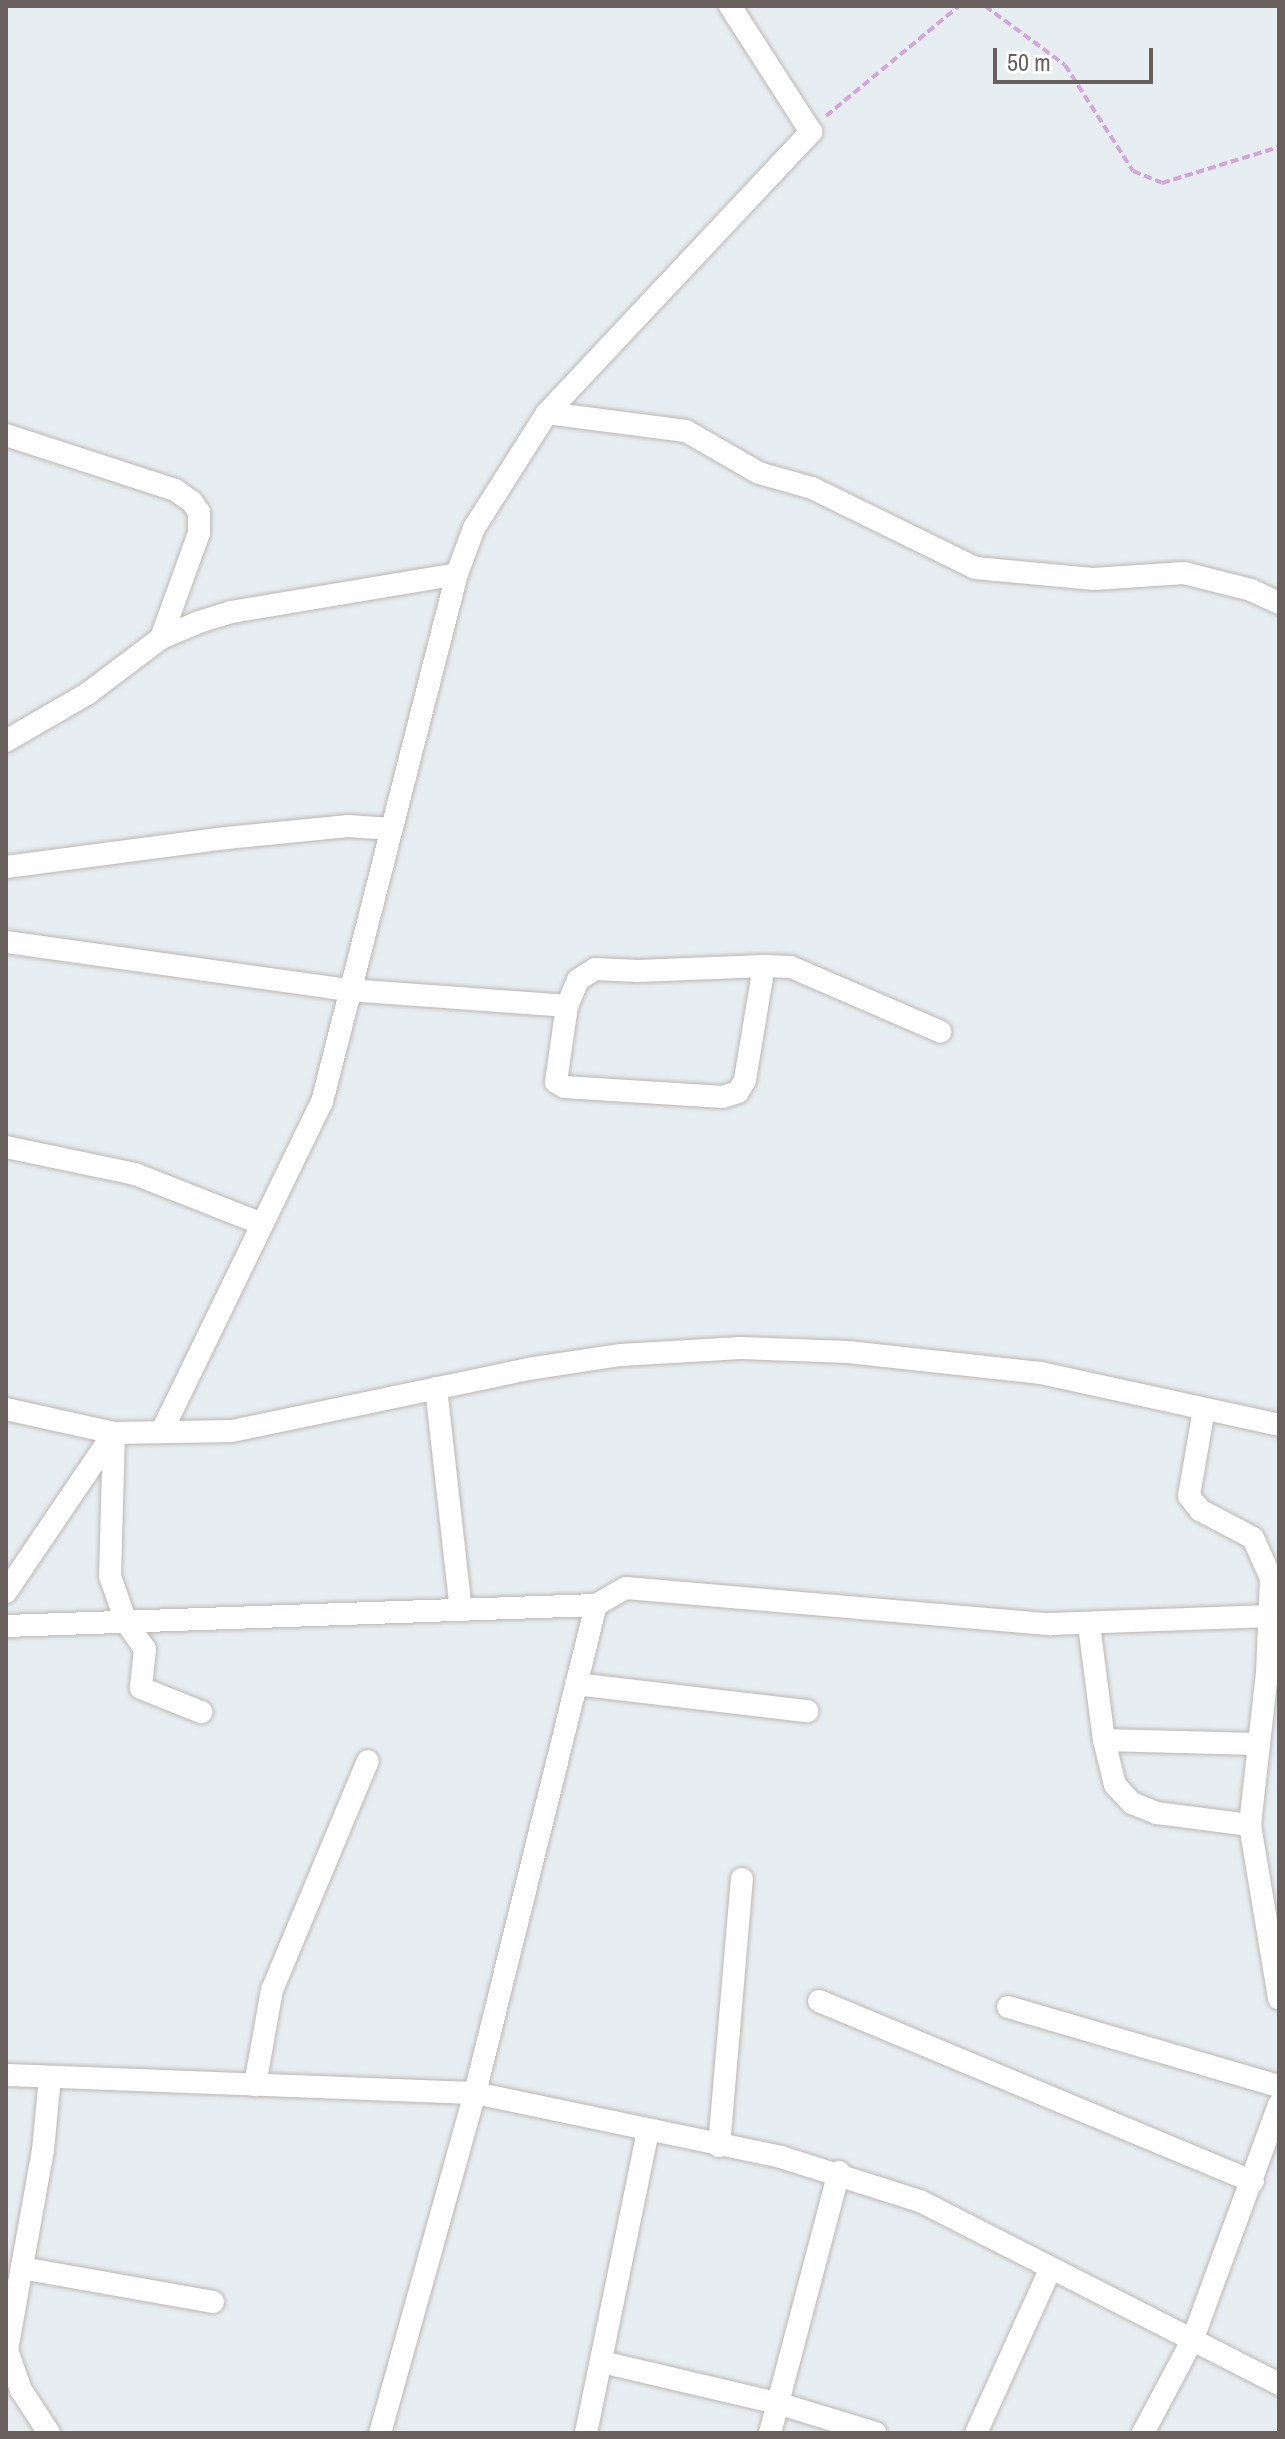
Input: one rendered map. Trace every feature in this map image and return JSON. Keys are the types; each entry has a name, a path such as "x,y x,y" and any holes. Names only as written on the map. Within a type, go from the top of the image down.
{"street":[{"path":"162,1431 322,1102 457,574 474,528 547,413 811,132 730,6"},
{"path":"547,413 686,431 759,473 812,488 975,568 1094,579 1184,573 1251,590 1279,603"},
{"path":"6,435 175,490 192,502 199,512 199,533 161,638"},
{"path":"6,741 87,694 161,638 231,612 457,574"},
{"path":"6,867 241,836 348,826 392,829"},
{"path":"6,942 349,990 567,1006"},
{"path":"764,966 745,1080 738,1092 723,1097 564,1087 554,1072 567,1006 578,980 595,969 764,966 791,967 941,1032"},
{"path":"6,1147 135,1174 262,1224"},
{"path":"6,1409 114,1433 276,1425 436,1388 621,1355 741,1348 848,1352 1041,1373 1279,1425"},
{"path":"436,1388 461,1610"},
{"path":"1204,1409 1189,1496 1200,1510 1253,1538 1275,1578 1271,1616 1273,1673 1256,1744 1250,1825 1278,1986"},
{"path":"6,1592 114,1433"},
{"path":"114,1433 110,1576 126,1622 145,1649 141,1688 201,1712"},
{"path":"6,1626 596,1605 626,1588 1089,1625 1271,1616"},
{"path":"380,2433 475,2093 596,1605"},
{"path":"1089,1625 1104,1740 1115,1785 1132,1803 1157,1813 1250,1825"},
{"path":"576,1684 807,1711"},
{"path":"1104,1740 1256,1744"},
{"path":"255,2085 272,1990 368,1761"},
{"path":"719,2146 742,1879"},
{"path":"819,2001 1253,2182"},
{"path":"1008,2007 1279,2086"},
{"path":"6,2075 475,2093 839,2172 920,2201 1279,2384"},
{"path":"49,2433 21,2390 7,2350 50,2077"},
{"path":"1143,2433 1192,2341 1253,2182 1279,2104"},
{"path":"586,2433 648,2130"},
{"path":"770,2433 839,2172"},
{"path":"22,2268 213,2302"},
{"path":"976,2433 1051,2268"},
{"path":"602,2362 777,2403 876,2433"}],"path":[{"path":"811,132 847,95 959,6"},
{"path":"985,6 1065,65 1133,171 1162,183 1279,147"}]}
